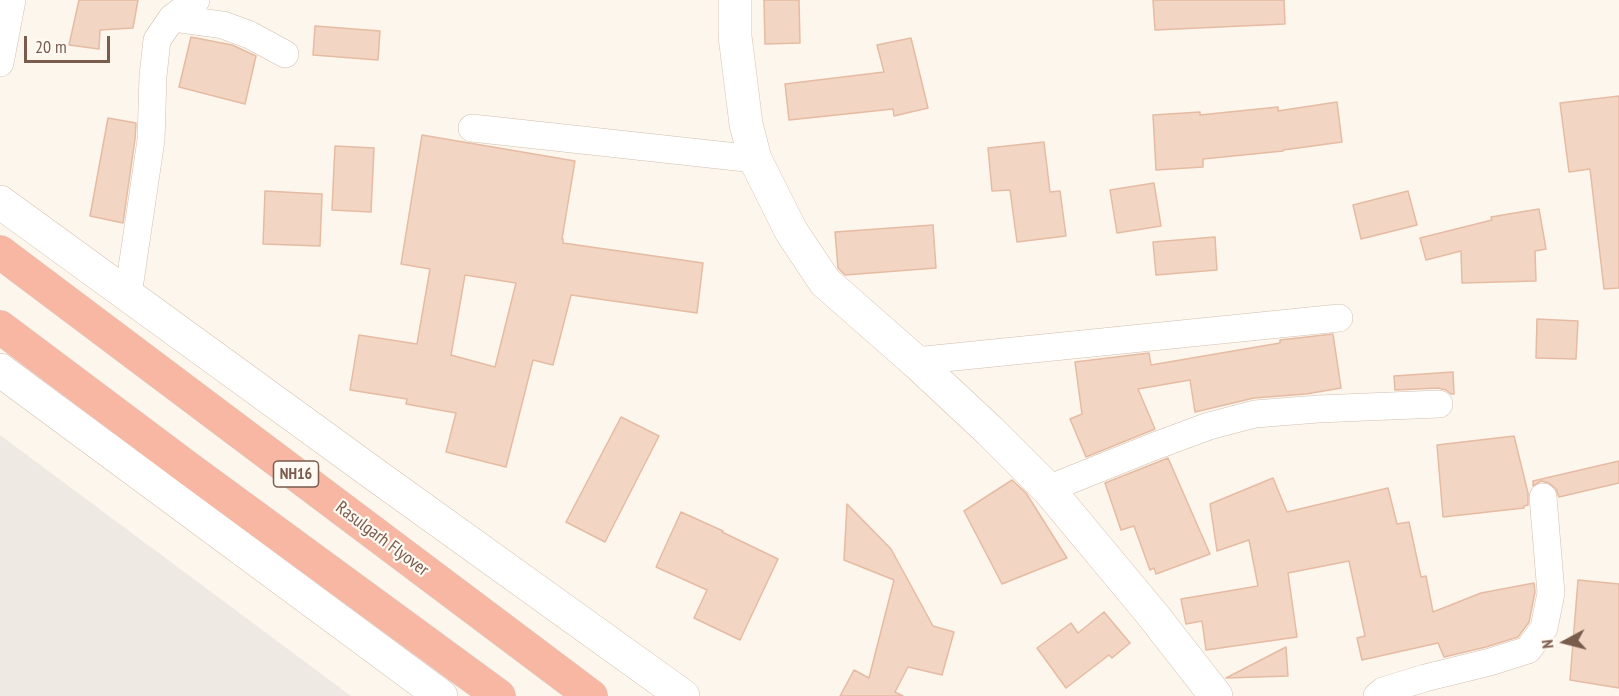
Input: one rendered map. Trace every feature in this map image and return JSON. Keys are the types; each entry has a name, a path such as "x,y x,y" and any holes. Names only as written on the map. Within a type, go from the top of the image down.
{"highway":[{"name":"Rasulgarh Flyover","path":"0,252 591,696"},
{"path":"0,327 499,696"}],"street":[{"path":"0,63 12,0"},
{"path":"128,295 151,140 153,76 157,40 172,18 196,0"},
{"path":"735,0 735,36 744,113 755,159 791,231 825,282 915,361 990,431 1047,489 1152,614 1216,696"},
{"path":"172,18 222,25 250,35 285,54"},
{"path":"472,128 755,159"},
{"path":"0,202 683,696"},
{"path":"915,361 1339,318"},
{"path":"0,369 441,696"},
{"path":"1047,489 1209,426 1255,414 1439,404"},
{"path":"1377,696 1383,691 1425,678 1528,650 1544,628 1551,593 1543,497"}],"shaded area":[{"path":"0,435 351,696 0,696"}],"building":[{"path":"79,0 138,0 133,28 100,30 99,49 69,45"},
{"path":"764,0 799,0 800,43 765,44"},
{"path":"1153,0 1284,0 1285,24 1155,30"},
{"path":"315,26 380,31 378,60 313,55"},
{"path":"191,37 232,45 256,56 245,104 179,87"},
{"path":"911,38 928,108 894,116 893,109 789,120 785,84 884,72 877,45"},
{"path":"1619,96 1619,288 1604,289 1590,169 1569,172 1560,103"},
{"path":"1337,102 1342,142 1203,159 1203,167 1156,170 1153,115 1200,112 1200,115 1278,107 1278,111"},
{"path":"108,118 136,123 123,223 90,216"},
{"path":"422,135 575,161 563,243 703,263 697,313 571,295 553,365 533,360 506,467 446,452 456,413 406,404 407,399 350,390 359,335 417,344 430,269 401,264","holes":["465,275 516,283 495,367 451,355"]},
{"path":"1044,142 1050,192 1060,191 1066,236 1017,242 1010,190 992,191 988,148"},
{"path":"335,146 374,148 371,212 332,210"},
{"path":"1154,183 1161,226 1117,233 1110,190"},
{"path":"265,191 322,194 320,246 263,244"},
{"path":"1408,191 1417,225 1361,239 1353,205"},
{"path":"1539,209 1546,249 1535,251 1536,281 1462,283 1461,251 1426,260 1420,238 1492,220 1491,217"},
{"path":"933,225 936,268 845,275 838,268 835,232"},
{"path":"1215,237 1217,270 1156,275 1153,242"},
{"path":"1537,319 1578,321 1576,359 1536,358"},
{"path":"1333,334 1341,388 1306,394 1254,398 1195,412 1190,380 1138,389 1155,429 1086,457 1070,419 1082,414 1075,362 1149,353 1151,365 1280,343 1280,340"},
{"path":"1453,372 1454,394 1438,388 1395,390 1394,376"},
{"path":"621,417 659,436 605,542 566,522"},
{"path":"1514,436 1528,493 1528,505 1524,508 1443,517 1437,445"},
{"path":"1168,458 1210,554 1156,574 1154,568 1150,570 1134,526 1121,530 1105,483"},
{"path":"1619,461 1619,483 1559,497 1556,489 1549,483 1541,481 1533,486 1533,481"},
{"path":"1273,478 1287,512 1388,488 1397,524 1409,522 1421,577 1426,576 1433,612 1481,593 1534,583 1535,592 1529,622 1518,637 1444,657 1438,643 1362,660 1357,638 1365,636 1349,561 1288,573 1297,637 1206,650 1202,621 1186,624 1181,599 1258,586 1249,540 1217,551 1210,504"},
{"path":"1012,480 1026,493 1067,558 1002,584 964,511"},
{"path":"847,504 891,549 933,626 954,632 942,675 908,667 895,692 903,696 840,696 854,670 869,678 894,580 844,560"},
{"path":"681,512 778,559 740,640 694,618 707,590 656,567"},
{"path":"1578,580 1619,584 1619,688 1570,680"},
{"path":"1104,612 1130,643 1112,658 1109,655 1066,688 1037,648 1071,623 1078,633"},
{"path":"1286,647 1288,676 1226,678"}]}
